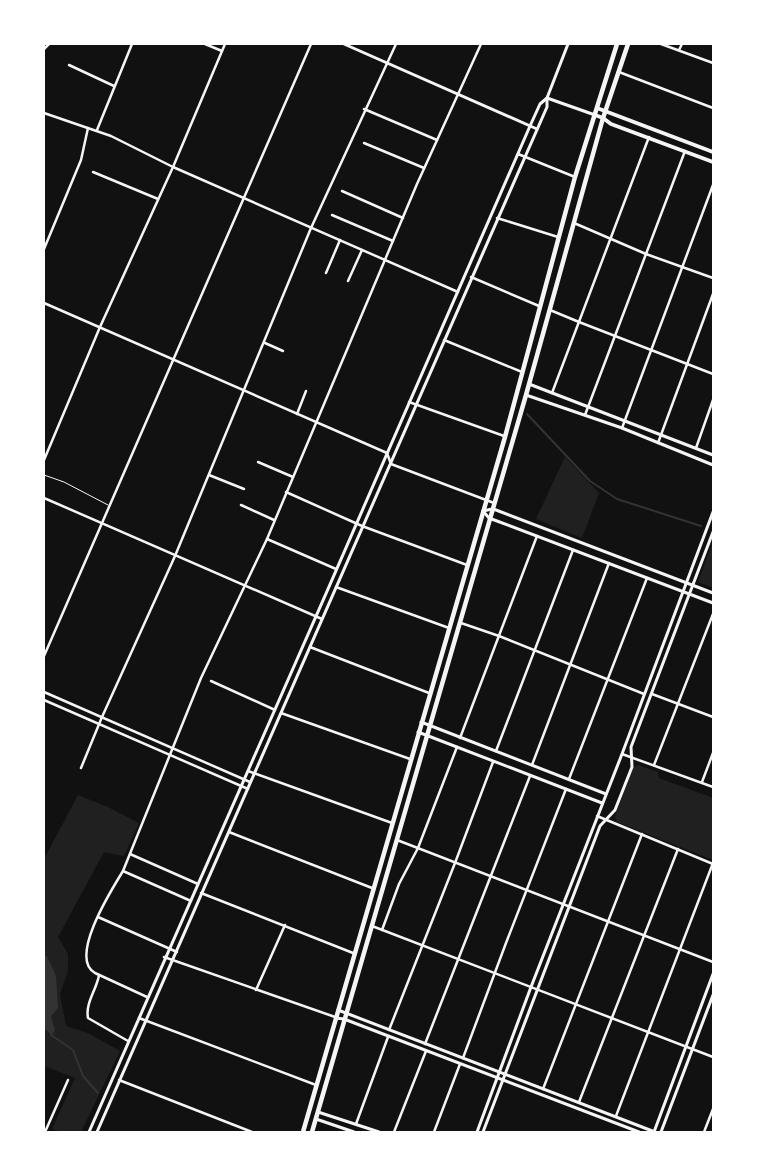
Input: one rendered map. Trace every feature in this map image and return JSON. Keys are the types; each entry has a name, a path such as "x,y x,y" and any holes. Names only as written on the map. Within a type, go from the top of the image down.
{"main road":[{"path":"303,1132 372,888 505,436 575,177 618,44"},
{"path":"312,1132 395,840 526,395 603,118 628,44"},
{"path":"597,108 713,152"},
{"path":"595,115 611,124 713,162"},
{"path":"458,595 466,598"},
{"path":"454,610 462,613"}],"street":[{"path":"44,49 49,44"},
{"path":"97,130 132,44"},
{"path":"205,44 222,51"},
{"path":"44,460 100,327 173,167 225,44"},
{"path":"44,656 108,505 311,44"},
{"path":"344,44 537,129"},
{"path":"81,768 175,556 311,228 364,109 396,44"},
{"path":"147,997 91,971 88,967 87,947 98,917 124,870 201,678 267,539 436,140 481,44"},
{"path":"96,1132 177,952 201,893 547,107 547,98 568,44"},
{"path":"661,44 713,63"},
{"path":"679,50 682,44"},
{"path":"69,65 114,86"},
{"path":"619,72 713,108"},
{"path":"547,98 595,115"},
{"path":"88,1132 168,948 242,786 530,126 540,104 547,98"},
{"path":"364,109 436,140"},
{"path":"44,113 97,130 173,167 458,292"},
{"path":"44,249 81,160 88,128"},
{"path":"552,394 649,138"},
{"path":"364,143 424,168"},
{"path":"585,415 685,151"},
{"path":"518,154 575,177"},
{"path":"93,172 158,199"},
{"path":"622,428 713,185"},
{"path":"342,191 403,218"},
{"path":"332,214 393,241"},
{"path":"497,218 558,237"},
{"path":"573,223 646,254 713,278"},
{"path":"326,273 340,240"},
{"path":"348,281 362,250"},
{"path":"471,277 540,306"},
{"path":"658,443 713,294"},
{"path":"44,303 387,453 391,464 494,503"},
{"path":"550,310 713,374"},
{"path":"444,322 451,325"},
{"path":"444,340 522,372"},
{"path":"264,343 283,350"},
{"path":"529,384 713,455"},
{"path":"297,414 306,392"},
{"path":"526,395 622,428 713,466"},
{"path":"696,448 713,400"},
{"path":"410,402 505,436"},
{"path":"258,462 293,477"},
{"path":"209,475 244,489"},
{"path":"286,492 362,526 467,565"},
{"path":"44,498 322,619"},
{"path":"241,505 274,520"},
{"path":"482,511 492,509 713,593"},
{"path":"482,511 489,518 713,603"},
{"path":"477,1132 713,512"},
{"path":"483,1132 600,826 615,810 632,766 631,748 713,532"},
{"path":"460,738 537,536"},
{"path":"267,539 336,569"},
{"path":"496,751 573,550"},
{"path":"532,765 609,564"},
{"path":"568,780 647,578"},
{"path":"336,587 449,628"},
{"path":"654,765 713,614"},
{"path":"459,622 644,694"},
{"path":"310,647 429,693"},
{"path":"292,669 299,672"},
{"path":"211,681 275,710"},
{"path":"44,692 250,782"},
{"path":"652,694 713,718"},
{"path":"44,700 248,789"},
{"path":"641,702 648,705"},
{"path":"281,712 410,759"},
{"path":"421,722 606,794"},
{"path":"418,732 602,803"},
{"path":"382,930 399,884 418,848 457,747"},
{"path":"622,754 713,787"},
{"path":"702,783 713,754"},
{"path":"389,1030 493,762"},
{"path":"248,771 392,823"},
{"path":"425,1044 530,776"},
{"path":"463,1058 566,789"},
{"path":"597,816 713,863 615,1117"},
{"path":"229,832 372,888"},
{"path":"543,1089 642,834"},
{"path":"395,840 713,962"},
{"path":"214,848 220,852"},
{"path":"579,1102 678,849"},
{"path":"130,854 198,884"},
{"path":"124,870 191,901"},
{"path":"201,893 354,953"},
{"path":"98,917 177,952"},
{"path":"256,990 285,925"},
{"path":"371,926 713,1057"},
{"path":"164,957 335,1018 344,1019 639,1132"},
{"path":"338,1009 498,1073 579,1102 654,1132 713,974"},
{"path":"99,975 98,984 88,1005 88,1018 128,1041"},
{"path":"661,1132 713,995"},
{"path":"139,1018 316,1085"},
{"path":"356,1124 388,1037"},
{"path":"394,1132 426,1051"},
{"path":"434,1132 460,1064"},
{"path":"44,1132 68,1080"},
{"path":"119,1080 252,1132"},
{"path":"704,1132 713,1109"},
{"path":"317,1112 379,1132"},
{"path":"316,1119 354,1132"}],"lane":[{"path":"44,475 64,482 108,505"}],"shaded area":[{"path":"565,457 599,493 582,538 536,519"},
{"path":"713,541 713,588 698,582"},
{"path":"638,765 658,772 659,778 713,798 713,860 617,822 615,816 633,768"},
{"path":"78,795 108,807 139,823 124,856 104,852 58,937 68,954 68,971 60,994 66,1026 88,1033 120,1051 81,1132 62,1132 52,1129 75,1078 44,1066 44,1020 45,1029 51,1036 55,1030 51,1016 47,956 44,955 44,859"},
{"path":"44,955 47,956 56,976 58,1008 51,1016 55,1030 52,1036 45,1029 44,1020"}],"waterway":[{"path":"527,414 590,481 617,499 701,526"},
{"path":"51,1035 73,1050 83,1076 98,1093"}]}
